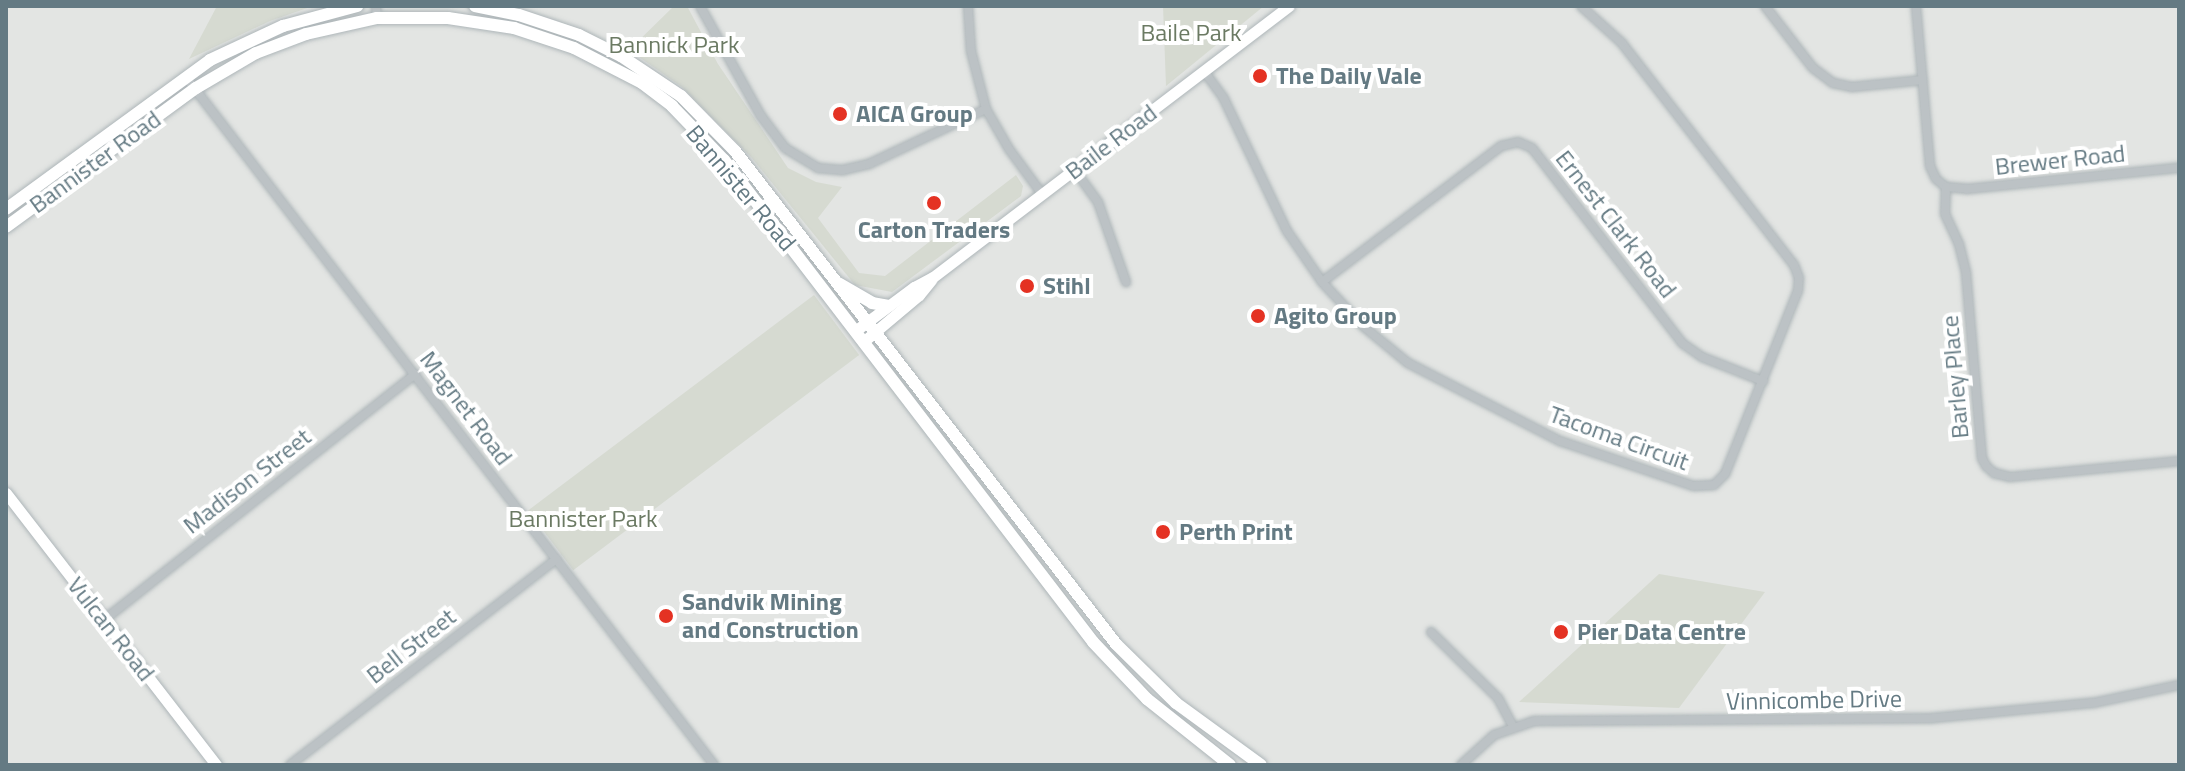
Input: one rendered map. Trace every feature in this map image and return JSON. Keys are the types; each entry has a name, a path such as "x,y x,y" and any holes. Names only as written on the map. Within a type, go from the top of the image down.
{"main road":[{"name":"Bannister Road","path":"6,209 185,76 233,48 283,26 357,6"},
{"name":"Bannister Road","path":"475,6 579,35 621,56 681,96 735,151 1116,644 1176,703 1261,765"},
{"name":"Bannister Road","path":"6,227 196,88 238,62 285,40 377,12 391,12 514,28 574,48 642,83 672,106 724,160 1093,642 1147,699 1230,765"},
{"path":"832,280 872,303 889,306"}],"street":[{"path":"700,6 761,116 785,148 818,168 843,170 869,164 986,109"},
{"path":"968,6 973,61 986,109 1009,149 1042,194"},
{"name":"Baile Road","path":"871,328 889,306 933,277 1289,6"},
{"name":"Tacoma Circuit","path":"1204,71 1224,99 1287,231 1322,282 1363,326 1408,363 1560,441 1694,486 1714,485 1725,474 1798,291 1799,278 1794,265 1622,43 1581,6"},
{"path":"1765,6 1813,68 1833,83 1852,87 1923,80"},
{"path":"1916,6 1930,166 1936,179 1946,187"},
{"name":"Magnet Road","path":"185,76 714,765"},
{"name":"Ernest Clark Road","path":"1322,282 1501,146 1518,142 1532,148 1682,343 1702,357 1763,381"},
{"name":"Brewer Road","path":"1946,187 1967,189 2179,168"},
{"path":"1074,169 1098,202 1126,282"},
{"name":"Barley Place","path":"1946,187 1945,214 1959,244 1966,272 1982,458 1986,466 1994,473 2010,477 2179,461"},
{"name":"Baile Road","path":"859,337 919,295 933,277"},
{"name":"Madison Street","path":"104,620 415,374"},
{"name":"Vulcan Road","path":"6,493 216,765"},
{"name":"Bell Street","path":"290,765 557,559"},
{"path":"1431,632 1498,698 1513,726"},
{"name":"Vinnicombe Drive","path":"1461,765 1494,735 1534,721 1933,718 2093,703 2179,685"}],"shaded area":[{"path":"6,6 2179,6 2179,765 6,765"}],"green space":[{"path":"217,6 313,6 270,21 189,59"},
{"name":"Bannick Park","path":"674,6 687,6 718,64 788,168 816,182 842,187 818,218 859,273 885,276 1016,175 1023,186 1021,196 892,292 855,285 751,157 682,87 629,50"},
{"name":"Baile Park","path":"1163,6 1264,6 1166,86"},
{"name":"Bannister Park","path":"814,295 859,355 573,570 528,510"},
{"path":"1659,574 1765,592 1679,708 1519,702"}],"place":[{"name":"The Daily Vale","path":"1260,76"},
{"name":"AICA Group","path":"840,114"},
{"name":"Carton Traders","path":"934,203"},
{"name":"Stihl","path":"1027,286"},
{"name":"Agito Group","path":"1258,316"},
{"name":"Perth Print","path":"1163,532"},
{"name":"Sandvik Mining and Construction","path":"666,616"},
{"name":"Pier Data Centre","path":"1561,632"}]}
